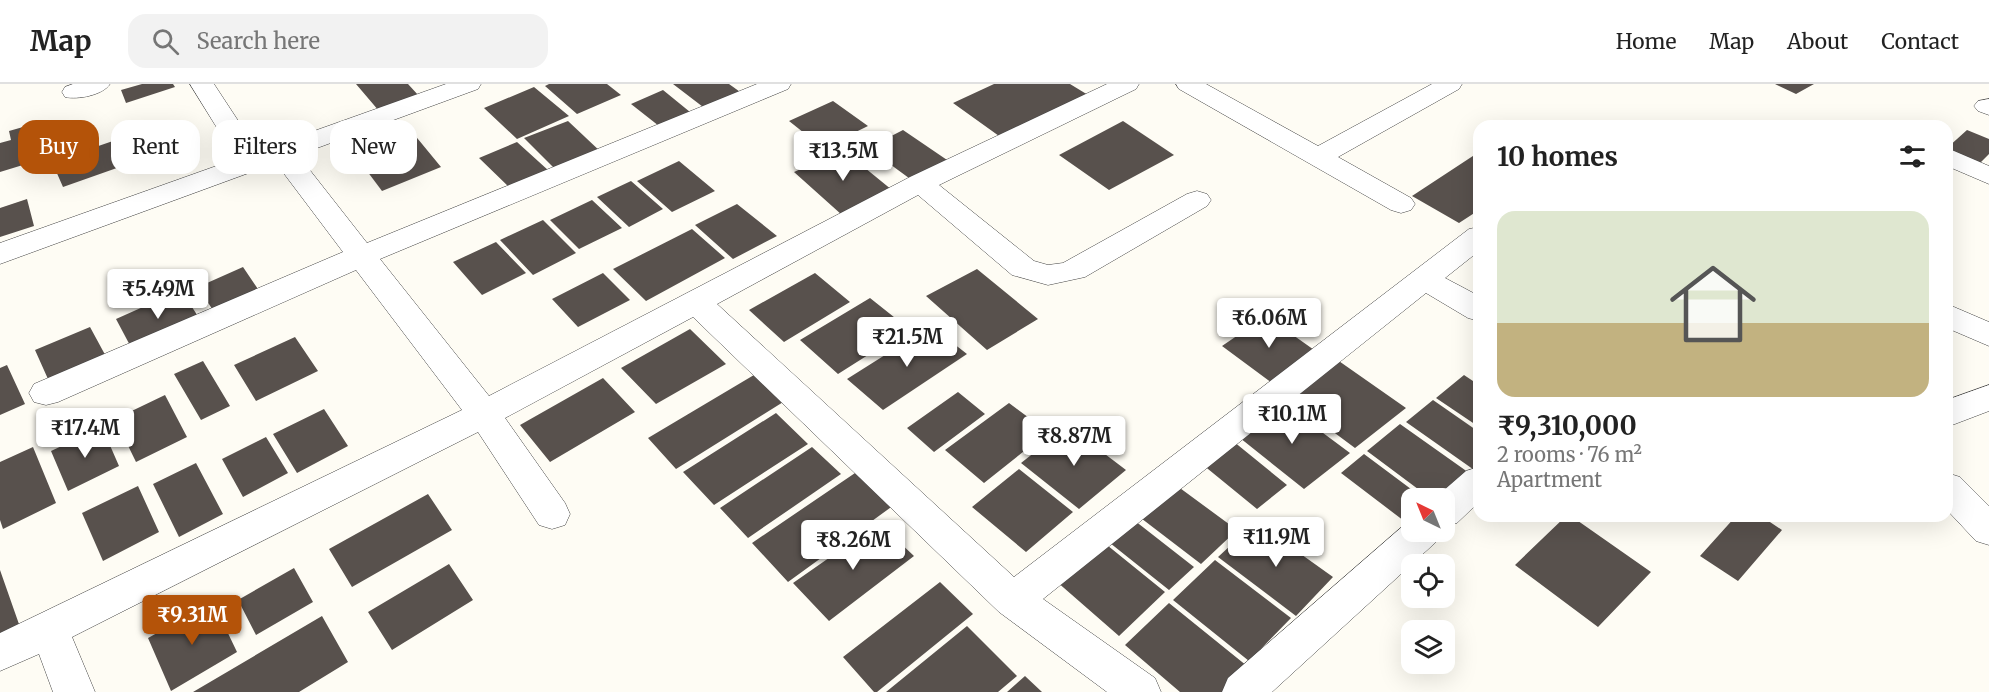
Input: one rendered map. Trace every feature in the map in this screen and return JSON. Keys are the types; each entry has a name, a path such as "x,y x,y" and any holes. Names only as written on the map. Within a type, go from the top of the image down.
{"street":[{"path":"74,92 98,84"},
{"path":"202,84 234,120"},
{"path":"318,138 469,84"},
{"path":"46,393 361,256 779,84"},
{"path":"0,653 484,414 920,183 1127,84"},
{"path":"1188,84 1401,204"},
{"path":"1317,157 1450,84"},
{"path":"1953,159 1989,177"},
{"path":"0,254 219,174"},
{"path":"282,174 361,256 484,414 552,514"},
{"path":"920,183 1023,268 1036,275 1058,276 1074,270 1197,200"},
{"path":"1013,600 1473,241"},
{"path":"1424,279 1473,307"},
{"path":"696,302 1013,600 1140,692"},
{"path":"1953,318 1989,335"},
{"path":"1953,412 1989,397"},
{"path":"1455,502 1473,486"},
{"path":"1953,493 1989,530"},
{"path":"1243,692 1411,542"},
{"path":"49,629 74,692"}],"building":[{"path":"142,84 173,84 175,87 126,103 121,90"},
{"path":"356,84 408,84 419,96 379,111"},
{"path":"549,84 607,84 621,95 577,114 545,86"},
{"path":"673,84 729,84 743,94 707,110"},
{"path":"994,84 1070,84 1093,98 1006,141 953,103"},
{"path":"1775,84 1814,84 1796,94"},
{"path":"534,87 569,116 517,139 484,108"},
{"path":"663,90 690,112 659,126 631,104"},
{"path":"833,101 868,126 823,148 789,121"},
{"path":"568,121 602,153 558,172 524,138"},
{"path":"1123,121 1174,155 1109,190 1059,155"},
{"path":"18,128 18,166 0,172 0,143 11,140 9,131"},
{"path":"903,130 950,162 913,181 868,148"},
{"path":"1967,130 1989,139 1989,154 1978,165 1953,155 1953,143"},
{"path":"417,138 441,167 382,191 369,174 417,174"},
{"path":"111,142 111,170 63,187 57,174 99,174 99,146"},
{"path":"517,142 549,171 510,188 479,158"},
{"path":"843,150 892,190 842,215 794,172"},
{"path":"1473,156 1473,214 1459,223 1412,196"},
{"path":"679,161 715,191 672,212 637,181"},
{"path":"631,181 663,209 629,227 597,197"},
{"path":"27,199 34,226 0,237 0,208"},
{"path":"592,200 622,228 579,249 550,220"},
{"path":"737,204 777,236 733,259 695,225"},
{"path":"543,220 576,253 533,275 500,240"},
{"path":"692,229 725,258 646,301 613,269"},
{"path":"496,242 526,273 482,295 453,262"},
{"path":"243,267 262,295 216,315 198,287"},
{"path":"977,269 1038,319 987,350 926,296"},
{"path":"603,273 630,300 578,327 552,299"},
{"path":"815,273 850,302 784,342 749,310"},
{"path":"181,290 201,321 133,351 116,319"},
{"path":"870,298 909,329 838,374 800,340"},
{"path":"1266,316 1317,352 1272,383 1222,346"},
{"path":"931,326 967,354 883,410 847,379"},
{"path":"90,327 109,362 52,388 35,350"},
{"path":"690,329 726,364 656,404 621,368"},
{"path":"295,337 318,371 256,401 234,365"},
{"path":"1336,359 1406,408 1355,448 1285,396"},
{"path":"203,361 230,406 201,420 174,374"},
{"path":"7,365 25,404 0,415 0,368"},
{"path":"759,372 788,399 676,469 648,438"},
{"path":"1464,375 1473,381 1473,423 1436,398"},
{"path":"603,378 635,412 550,462 520,425"},
{"path":"958,392 985,414 934,452 907,428"},
{"path":"165,395 187,437 136,462 115,419"},
{"path":"1433,400 1473,428 1473,469 1406,422"},
{"path":"1280,401 1350,453 1304,489 1235,434"},
{"path":"1009,403 1048,432 984,483 945,450"},
{"path":"324,409 348,446 297,473 273,434"},
{"path":"776,413 808,444 714,505 683,472"},
{"path":"1400,424 1472,475 1455,489 1417,488 1367,451"},
{"path":"1068,426 1126,470 1079,509 1021,463"},
{"path":"102,427 119,466 68,491 51,451"},
{"path":"266,437 288,473 243,497 222,459"},
{"path":"1228,437 1287,485 1257,509 1197,460"},
{"path":"33,447 56,503 3,529 0,520 0,462"},
{"path":"812,447 841,474 748,538 720,508"},
{"path":"1364,454 1410,488 1401,488 1401,519 1341,473"},
{"path":"196,463 223,514 179,537 153,484"},
{"path":"1019,469 1073,512 1026,552 972,507"},
{"path":"858,471 894,505 788,582 752,543"},
{"path":"1169,480 1237,530 1201,564 1133,512"},
{"path":"138,486 159,532 103,561 82,513"},
{"path":"428,494 452,530 352,587 329,549"},
{"path":"1130,517 1194,567 1169,590 1105,539"},
{"path":"1256,522 1333,577 1296,616 1218,557"},
{"path":"1560,522 1580,522 1651,572 1598,627 1515,565"},
{"path":"1731,522 1770,522 1782,530 1738,581 1700,556"},
{"path":"879,523 914,556 829,621 793,583"},
{"path":"1102,541 1165,592 1119,636 1056,581"},
{"path":"1215,560 1291,618 1249,661 1173,600"},
{"path":"449,564 473,600 392,650 368,612"},
{"path":"294,568 313,602 256,635 238,600"},
{"path":"0,570 20,627 0,638"},
{"path":"940,582 973,614 877,692 874,692 843,657"},
{"path":"213,602 237,652 171,691 148,638"},
{"path":"1169,603 1247,666 1222,692 1180,692 1125,645"},
{"path":"322,616 348,662 299,692 193,692"},
{"path":"967,626 1017,676 998,692 886,692"},
{"path":"1025,676 1042,692 1007,692"}]}
